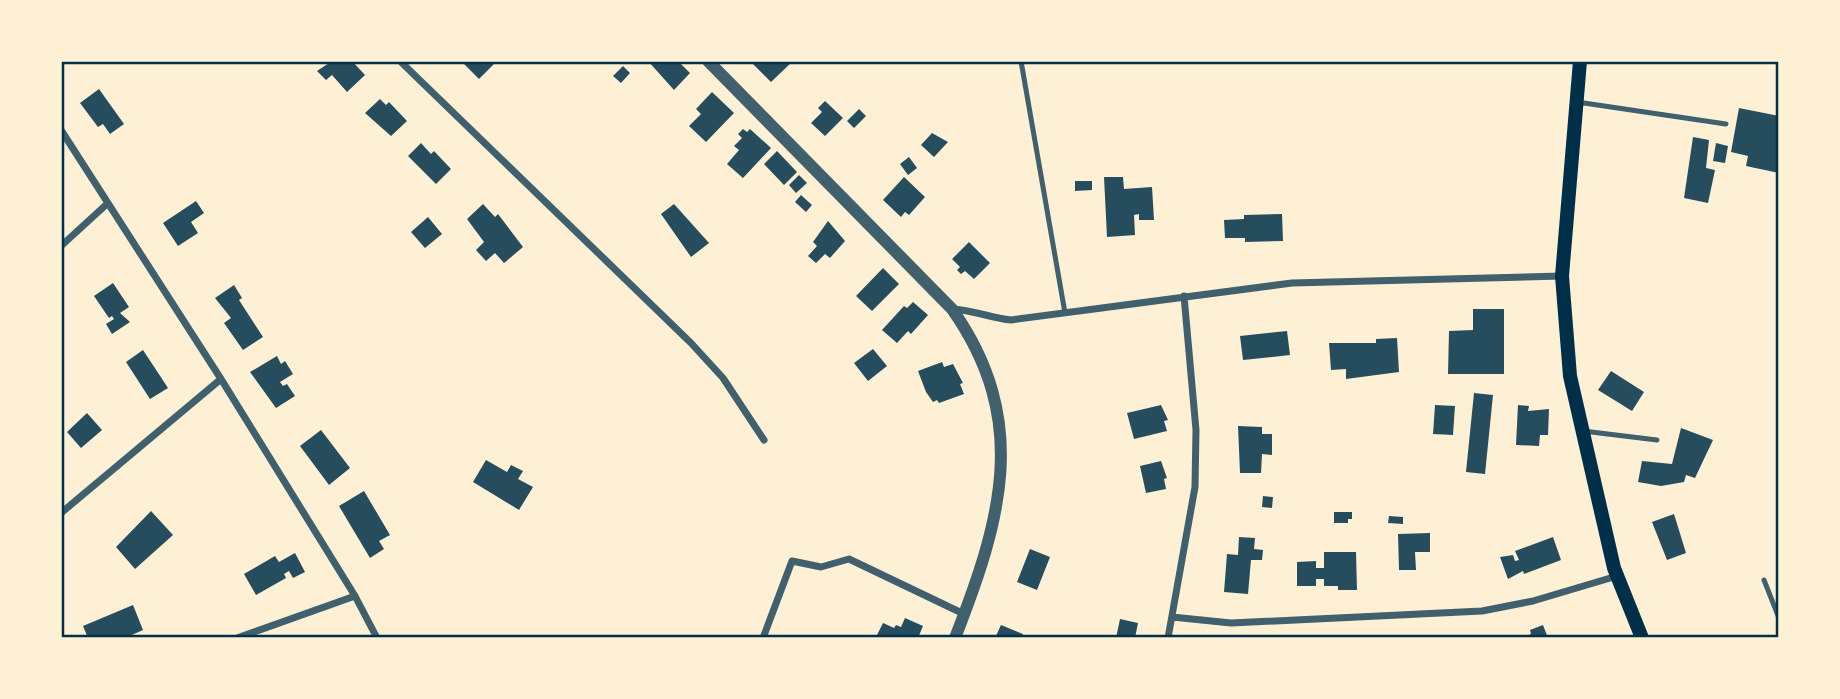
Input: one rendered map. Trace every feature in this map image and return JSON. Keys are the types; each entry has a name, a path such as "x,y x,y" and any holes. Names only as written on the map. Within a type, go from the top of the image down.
{"main road":[{"path":"1580,61 1562,276 1570,376 1580,430 1617,576 1642,638"}],"street":[{"path":"400,61 691,343 723,378 764,440"},
{"path":"708,61 952,309 973,338 990,380 999,418 999,507 984,563 955,638"},
{"path":"61,131 221,379 355,596 377,638"},
{"path":"61,246 107,203"},
{"path":"952,309 1012,320 1292,283 1562,276"},
{"path":"1168,638 1195,487 1196,430 1184,296"},
{"path":"61,513 221,379"},
{"path":"764,638 792,561 821,567 849,559 964,614"},
{"path":"1172,617 1231,624 1482,611 1533,601 1617,576"},
{"path":"237,638 355,596"}],"lane":[{"path":"1021,61 1065,313"},
{"path":"1577,102 1726,124"},
{"path":"1580,430 1657,440"},
{"path":"1764,580 1779,618"}],"building":[{"path":"332,61 352,61 365,75 347,92 332,75 326,80 317,71"},
{"path":"461,61 497,61 479,79"},
{"path":"648,61 678,61 690,73 674,90"},
{"path":"793,61 771,82 752,63"},
{"path":"623,66 630,73 621,83 613,76"},
{"path":"99,89 124,124 110,134 103,124 98,127 80,103"},
{"path":"712,92 734,113 706,142 689,126 701,114 696,109"},
{"path":"380,99 386,105 389,102 407,121 391,136 365,113"},
{"path":"825,101 843,118 825,136 811,123 822,112 818,108"},
{"path":"1739,108 1779,116 1779,173 1746,166 1748,156 1731,152"},
{"path":"859,109 866,116 854,128 847,121"},
{"path":"743,129 747,132 750,129 771,148 743,178 727,164 739,150 734,146 742,138 738,134"},
{"path":"932,133 948,142 934,157 921,145"},
{"path":"1693,137 1709,140 1706,168 1715,170 1708,203 1684,198"},
{"path":"421,143 431,154 434,151 451,169 436,184 408,156"},
{"path":"1716,143 1728,146 1725,163 1713,161"},
{"path":"777,151 797,172 784,185 764,164"},
{"path":"909,157 917,168 908,175 900,164"},
{"path":"799,175 807,183 796,193 789,185"},
{"path":"904,177 925,197 909,215 905,212 901,217 883,200"},
{"path":"1104,177 1123,177 1124,189 1152,187 1154,220 1139,220 1139,214 1134,215 1135,235 1107,237"},
{"path":"1075,181 1092,181 1092,190 1075,191"},
{"path":"801,195 812,205 806,212 795,202"},
{"path":"196,201 204,213 191,222 198,233 178,246 163,223"},
{"path":"483,204 495,217 498,214 523,247 504,263 495,253 486,261 476,250 484,242 467,219"},
{"path":"674,204 709,243 691,257 661,214"},
{"path":"1282,214 1283,241 1245,242 1245,238 1225,238 1224,220 1244,219 1244,215"},
{"path":"428,217 442,234 425,248 411,232"},
{"path":"828,221 845,241 830,258 825,254 816,263 808,256 817,246 813,242"},
{"path":"969,242 990,263 974,279 965,271 961,274 957,270 960,267 952,259"},
{"path":"883,268 899,284 872,311 856,296"},
{"path":"113,283 129,307 120,313 130,322 112,334 106,324 114,319 112,316 109,318 94,296"},
{"path":"234,285 242,298 239,300 263,337 243,350 224,323 231,318 215,298"},
{"path":"913,302 928,315 911,334 908,331 897,343 882,330 904,306 907,308"},
{"path":"1473,309 1504,309 1504,374 1448,374 1449,331 1473,330"},
{"path":"1287,331 1290,355 1243,360 1240,336"},
{"path":"1397,338 1399,372 1346,379 1346,369 1331,370 1329,343 1376,343 1376,339"},
{"path":"873,349 887,366 868,381 854,363"},
{"path":"143,350 168,388 150,399 126,362"},
{"path":"277,356 281,364 285,361 293,374 280,382 283,386 287,384 295,396 276,408 250,372"},
{"path":"942,362 944,367 953,364 963,383 960,384 964,394 939,403 937,400 933,402 926,392 918,371"},
{"path":"1611,371 1644,392 1632,411 1598,390"},
{"path":"1474,393 1493,395 1485,474 1466,472"},
{"path":"1161,405 1168,420 1164,421 1167,431 1134,439 1127,413"},
{"path":"1435,405 1455,406 1453,435 1433,434"},
{"path":"1518,405 1529,406 1528,411 1549,409 1548,435 1540,435 1539,446 1516,445"},
{"path":"87,413 102,430 81,448 67,432"},
{"path":"1238,426 1262,427 1262,434 1272,434 1272,455 1262,454 1261,473 1240,473"},
{"path":"1681,428 1713,440 1695,478 1686,475 1684,482 1661,486 1638,482 1642,461 1672,464"},
{"path":"321,430 350,468 329,485 300,446"},
{"path":"486,460 507,472 511,465 523,471 518,479 533,487 519,510 473,482"},
{"path":"1161,461 1167,478 1164,479 1166,489 1146,493 1140,466"},
{"path":"364,491 390,535 379,541 384,549 370,558 339,506"},
{"path":"1263,496 1273,497 1272,508 1262,507"},
{"path":"151,511 173,535 135,569 116,547"},
{"path":"1334,512 1352,512 1352,519 1348,519 1348,523 1334,523"},
{"path":"1674,514 1686,553 1667,560 1652,522"},
{"path":"1389,516 1403,517 1403,524 1388,523"},
{"path":"1430,533 1430,552 1415,552 1416,570 1399,570 1398,534"},
{"path":"1239,537 1255,538 1254,549 1263,550 1262,560 1251,560 1248,594 1224,592 1227,554 1238,555"},
{"path":"1553,537 1561,560 1524,574 1523,571 1508,579 1500,557 1513,555 1515,561 1519,560 1515,551"},
{"path":"1030,549 1050,557 1037,590 1017,582"},
{"path":"1324,552 1356,552 1357,590 1338,590 1338,586 1324,586 1324,579 1316,579 1316,586 1297,586 1297,562 1316,561 1316,568 1324,568"},
{"path":"295,553 305,572 293,578 289,571 284,574 286,578 256,595 244,574 275,556 279,562"},
{"path":"133,605 143,630 125,638 88,638 83,626"},
{"path":"905,618 923,626 918,638 877,635 883,623 894,628 896,625 901,627"},
{"path":"1120,619 1138,623 1135,638 1116,638"},
{"path":"1001,625 1023,634 1021,638 995,638"},
{"path":"1543,625 1548,638 1522,638 1531,634 1530,630"}]}
